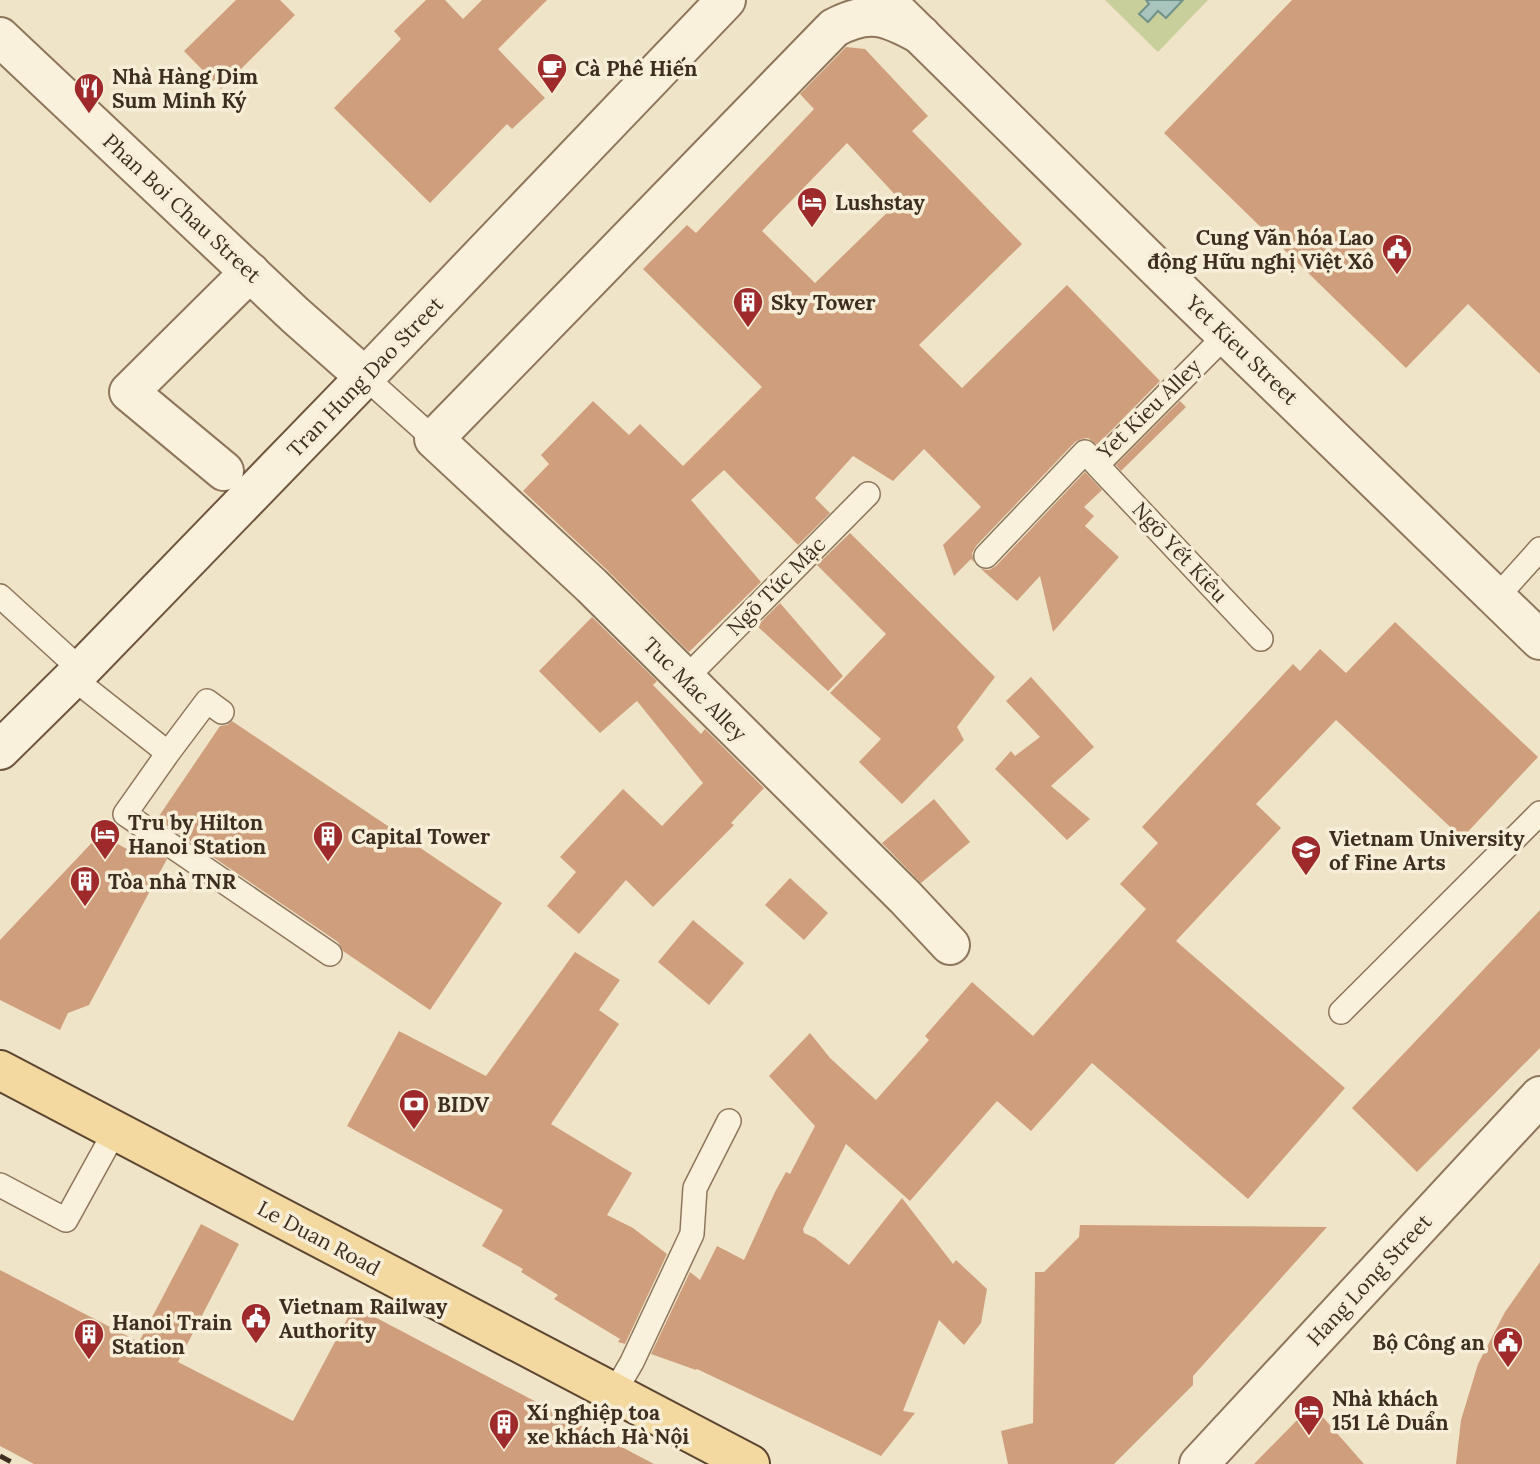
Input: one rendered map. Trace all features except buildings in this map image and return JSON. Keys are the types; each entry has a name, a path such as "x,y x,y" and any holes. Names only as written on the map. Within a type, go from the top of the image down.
{"main road":[{"name":"Le Duan Road","path":"0,1070 750,1464"}],"street":[{"name":"Tran Hung Dao Street","path":"0,750 365,377 726,0"},
{"name":"Yet Kieu Street","path":"886,0 1540,640"},
{"path":"434,439 834,28 849,20 866,16 903,25 920,35"},
{"name":"Phan Boi Chau Street","path":"0,37 365,377"},
{"path":"224,471 129,392 250,272"},
{"name":"Tuc Mac Alley","path":"434,439 592,586 950,945"},
{"name":"Hang Long Street","path":"1199,1464 1540,1096"}],"lane":[{"name":"Yet Kieu Alley","path":"986,556 1085,452 1097,465 1226,335"},
{"path":"365,377 434,439"},
{"name":"Ngõ Yết Kiêu","path":"1097,465 1261,639"},
{"name":"Ngõ Tức Mặc","path":"685,679 868,494"},
{"path":"1497,597 1540,549"},
{"path":"0,596 77,674 168,753"},
{"path":"222,712 207,701 125,814 330,954"},
{"path":"1341,1012 1540,813"},
{"path":"614,1394 632,1362 692,1234 695,1188 729,1121"},
{"path":"0,1185 66,1220 115,1131"}],"green space":[{"path":"1105,0 1208,0 1158,52"}],"water":[{"path":"1146,0 1183,0 1166,18 1158,11 1148,22 1139,14 1149,4"}],"railway":[{"path":"0,1456 15,1464"}],"place":[{"name":"Cà Phê Hiến","path":"552,95"},
{"name":"Nhà Hàng Dim Sum Minh Ký","path":"89,115"},
{"name":"Lushstay","path":"812,229"},
{"name":"Cung Văn hóa Lao động Hữu nghị Việt Xô","path":"1397,276"},
{"name":"Sky Tower","path":"748,329"},
{"name":"Tru by Hilton Hanoi Station","path":"105,861"},
{"name":"Capital Tower","path":"328,863"},
{"name":"Vietnam University of Fine Arts","path":"1306,877"},
{"name":"Tòa nhà TNR","path":"85,908"},
{"name":"BIDV","path":"414,1131"},
{"name":"Vietnam Railway Authority","path":"256,1345"},
{"name":"Hanoi Train Station","path":"89,1361"},
{"name":"Bộ Công an","path":"1508,1369"},
{"name":"Nhà khách 151 Lê Duẩn","path":"1309,1437"},
{"name":"Xí nghiệp toa xe khách Hà Nội","path":"504,1451"}]}
